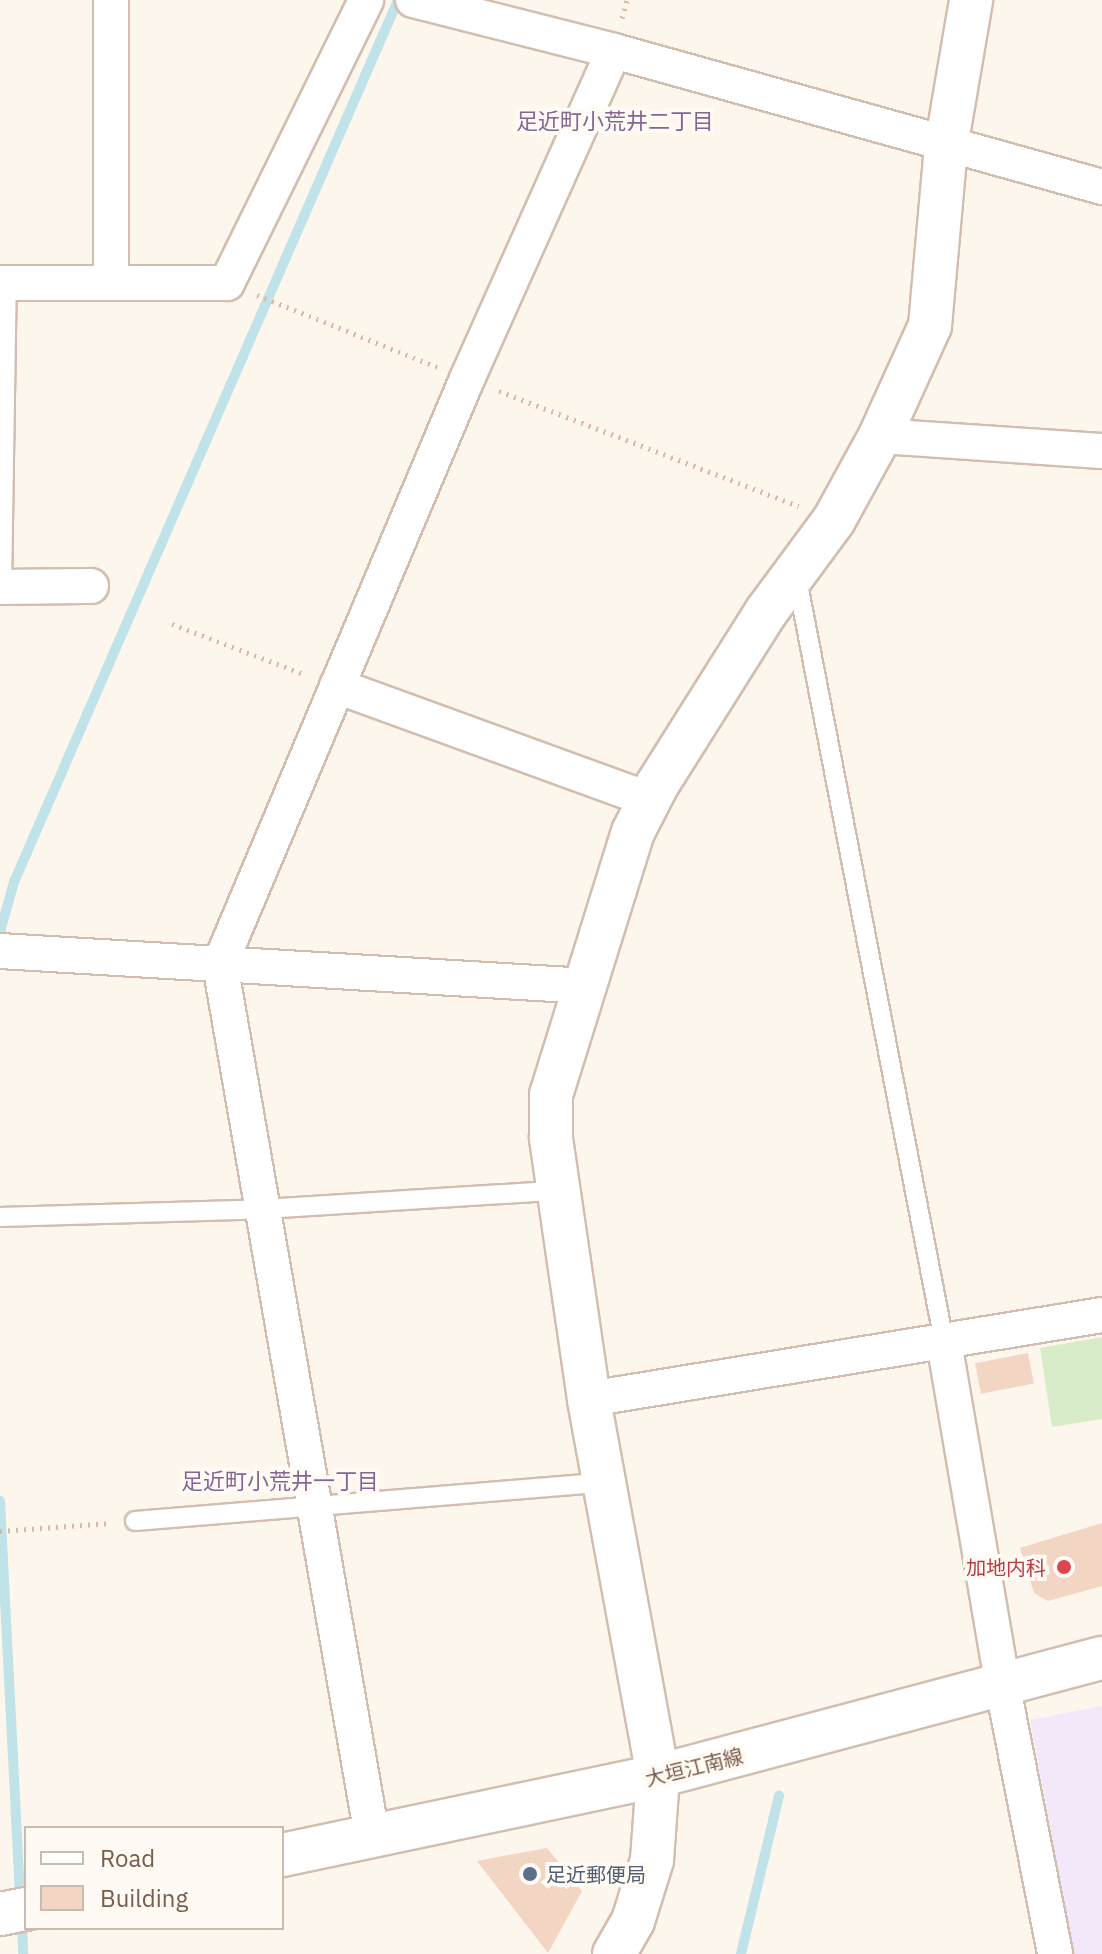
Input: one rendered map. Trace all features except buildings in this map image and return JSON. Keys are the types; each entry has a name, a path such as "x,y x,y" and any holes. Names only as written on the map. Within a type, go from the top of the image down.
{"street":[{"path":"111,0 111,283"},
{"path":"3,283 227,283 366,0"},
{"path":"413,0 614,51 946,147 1102,187"},
{"path":"614,1954 633,1921 652,1860 658,1776 589,1399 562,1190 551,1137 551,1095 633,832 766,612 796,576 834,520 880,436 930,326 946,147 971,0"},
{"path":"372,1836 220,964 467,379 614,51"},
{"path":"880,436 1102,451"},
{"path":"1,587 91,586"},
{"path":"337,686 650,800"},
{"path":"0,951 587,986"},
{"path":"589,1399 1102,1315"},
{"path":"944,1342 1003,1688 1055,1954"},
{"name":"大垣江南線","path":"284,1855 658,1776 1096,1662"},
{"path":"0,1914 24,1909"}],"lane":[{"path":"1,587 3,283"},
{"path":"796,576 944,1342"},
{"path":"0,1217 264,1209 562,1190"},
{"path":"135,1521 606,1482"}],"path":[{"path":"227,283 834,520"},
{"path":"172,624 337,686"},
{"path":"0,1531 135,1521"}],"shaded area":[{"path":"1102,1706 1102,1954 1074,1954 1030,1720"}],"green space":[{"path":"1102,1337 1102,1419 1052,1427 1040,1348"}],"waterway":[{"path":"0,932 14,882 398,0"},
{"path":"0,1501 20,1900"},
{"path":"741,1954 779,1796"},
{"path":"22,1920 23,1954"}],"place":[{"name":"加地内科","path":"1064,1567"},
{"name":"足近郵便局","path":"530,1874"}],"district":[{"name":"足近町小荒井二丁目","path":"615,121"},
{"name":"足近町小荒井一丁目","path":"280,1481"}]}
